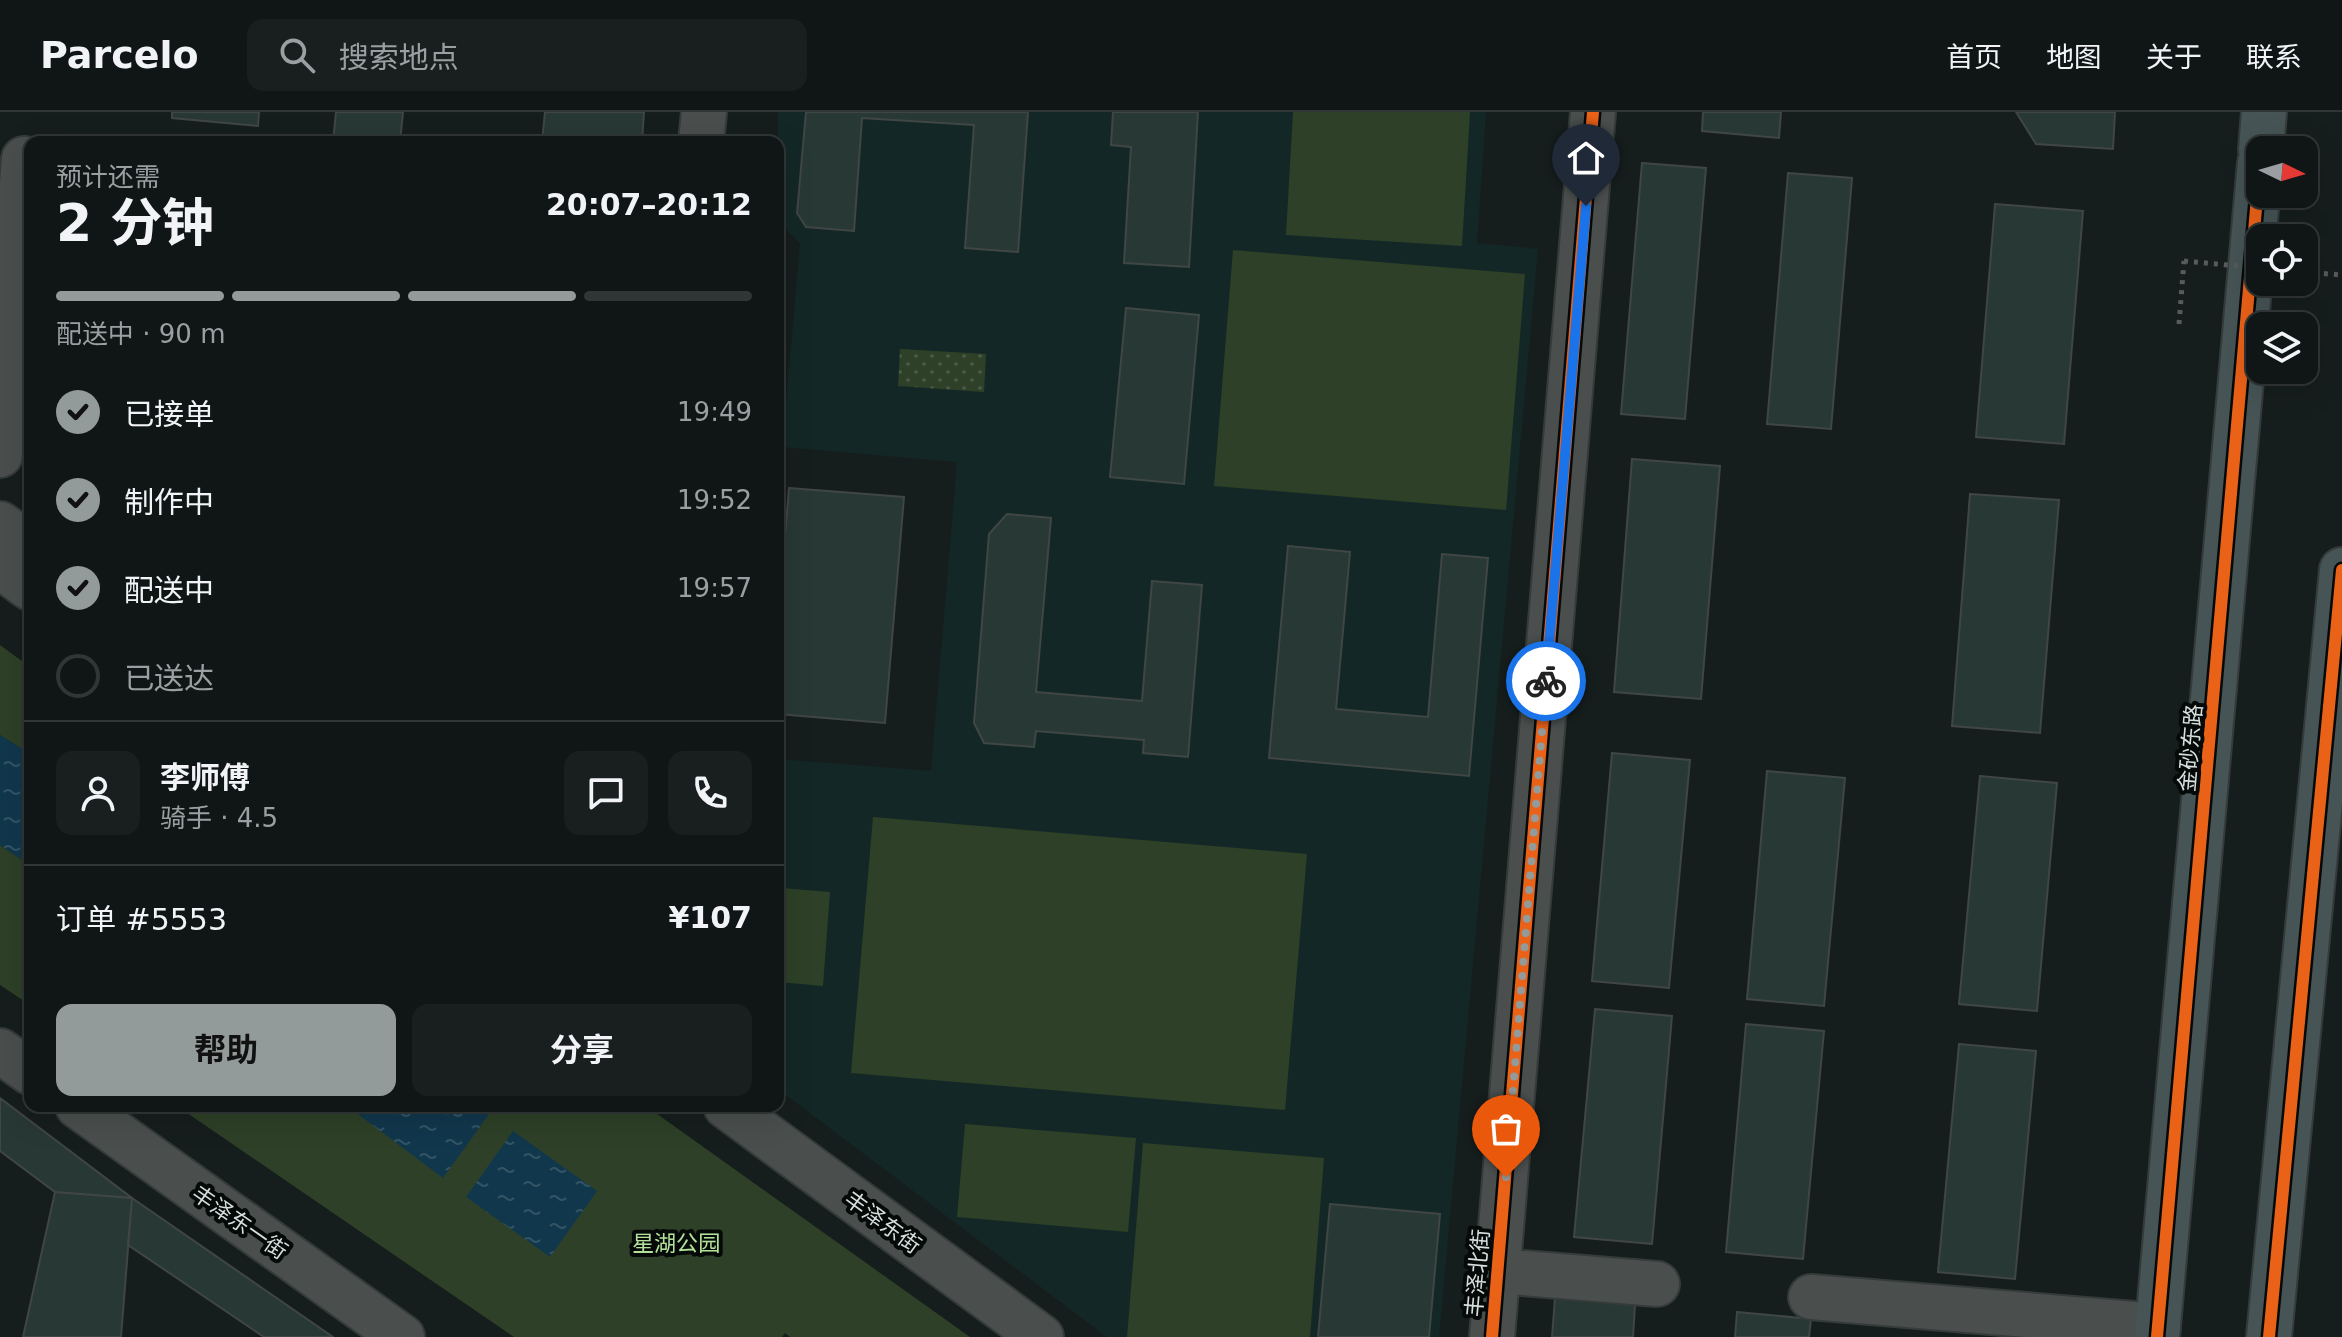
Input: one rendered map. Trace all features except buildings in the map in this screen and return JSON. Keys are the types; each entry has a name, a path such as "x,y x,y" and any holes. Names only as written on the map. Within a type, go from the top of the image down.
{"main road":[{"path":"2262,136 2264,112"},
{"name":"金砂东路","path":"2158,1331 2256,208"},
{"path":"2269,1337 2340,628 2342,570"}],"street":[{"path":"702,136 704,112"},
{"name":"丰泽北街","path":"1492,1337 1593,112"},
{"path":"0,455 24,159"},
{"path":"0,524 24,541"},
{"path":"0,566 24,584"},
{"path":"0,1051 24,1068"},
{"name":"丰泽东一街","path":"86,1112 402,1337"},
{"name":"丰泽东街","path":"734,1112 1041,1337"},
{"path":"1498,1271 1657,1284"},
{"path":"1811,1297 2158,1331"}],"path":[{"path":"2179,324 2184,261 2246,267"},
{"path":"2318,273 2342,275"}],"shaded area":[{"path":"778,112 1486,112 1477,243 1538,249 1439,1337 1107,1337 784,1094 784,759 931,771 957,462 784,447 800,244 784,227 784,136 778,136"}],"green space":[{"path":"1293,112 1470,112 1462,246 1286,235"},
{"path":"1233,250 1525,274 1506,510 1214,486"},
{"path":"900,349 986,354 984,392 898,386"},
{"path":"0,645 24,663 24,750 0,735"},
{"path":"873,817 1307,854 1285,1110 851,1073"},
{"path":"0,845 24,861 24,1001 0,985"},
{"path":"784,888 830,892 823,986 784,983"},
{"name":"星湖公园","path":"186,1112 361,1112 359,1115 654,1112 970,1337 790,1337 785,1333 782,1337 514,1337"},
{"path":"965,1124 1136,1138 1128,1232 957,1217"},
{"path":"1143,1143 1324,1158 1310,1337 1127,1337"}],"water":[{"path":"0,735 24,750 24,861 0,845"},
{"path":"361,1112 490,1113 443,1178 359,1115"},
{"path":"513,1131 597,1191 550,1257 466,1197"}],"cycle path":[{"path":"1492,1337 1593,112"},
{"path":"2157,1337 2256,208"},
{"path":"2269,1337 2342,570"}],"way so far":[{"path":"1506,1177 1546,681"}],"route":[{"path":"1546,681 1586,206"}]}
